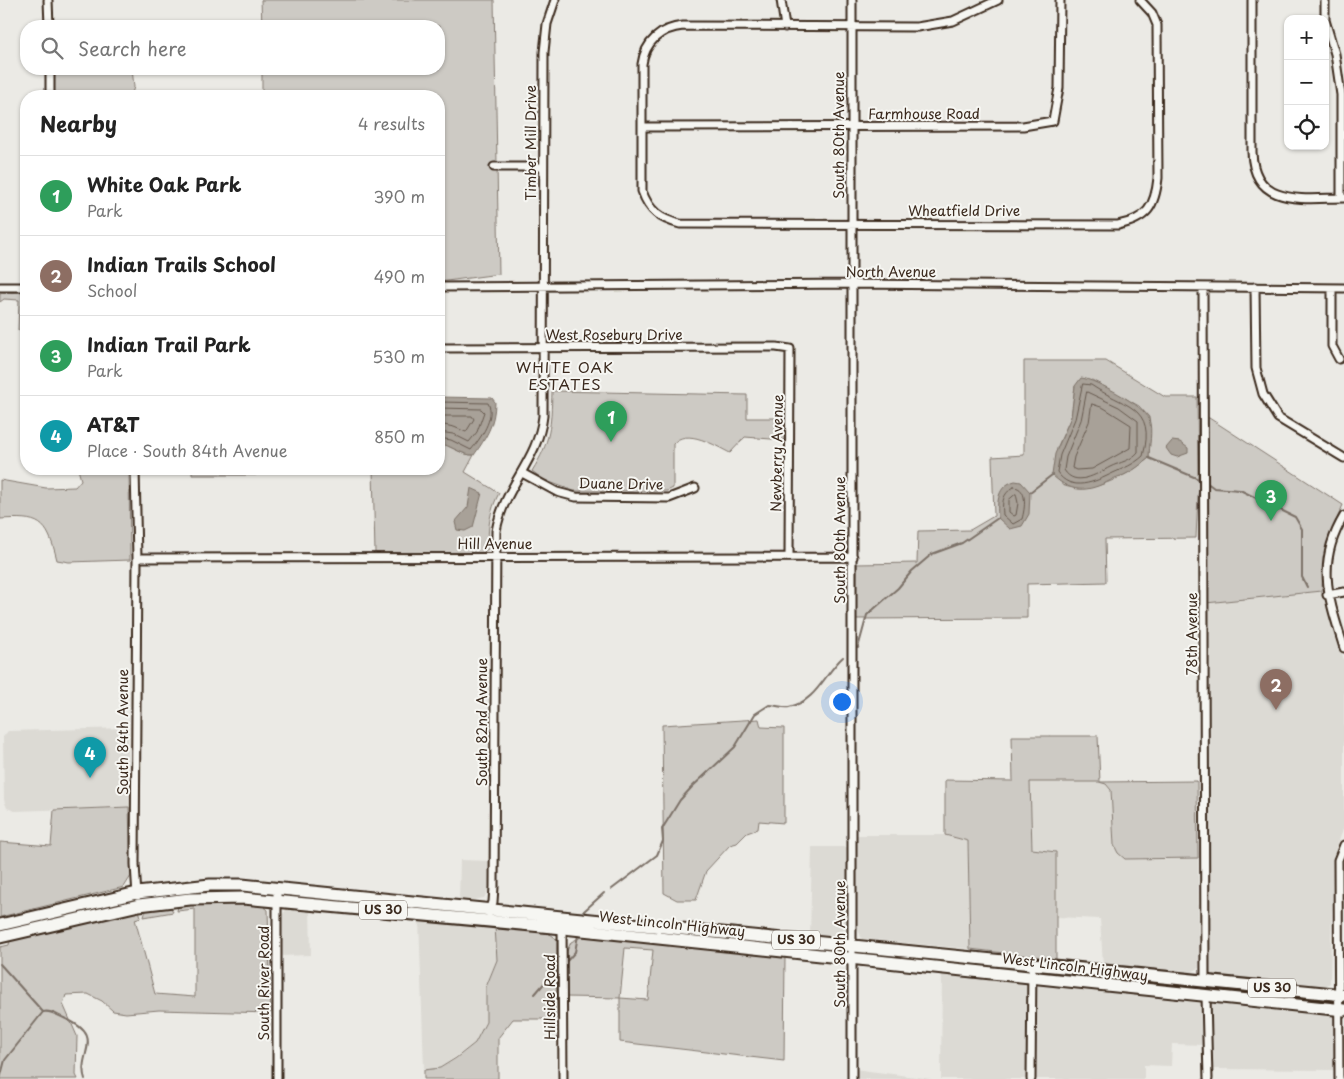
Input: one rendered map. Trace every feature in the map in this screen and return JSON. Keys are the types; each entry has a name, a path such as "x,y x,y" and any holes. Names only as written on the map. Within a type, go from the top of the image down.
{"main road":[{"name":"West Lincoln Highway","path":"0,925 137,893 210,885 277,887 489,915 563,928 1341,1010"},
{"name":"West Lincoln Highway","path":"0,937 139,905 211,898 277,900 489,915 561,916 1341,995"},
{"path":"1149,991 1203,987 1205,981"}],"street":[{"path":"48,0 49,20"},
{"name":"Timber Mill Drive","path":"522,473 541,433 544,416 544,43 547,24 555,0"},
{"path":"781,0 784,27"},
{"name":"South 80th Avenue","path":"852,0 852,1079"},
{"name":"Wheatfield Drive","path":"998,0 953,20 917,27 683,26 661,32 651,42 643,59 642,191 646,202 656,214 668,221 680,224 1118,225 1137,220 1147,212 1154,200 1158,178 1157,26 1152,14 1142,2"},
{"name":"Farmhouse Road","path":"643,127 1023,126 1053,121 1059,88 1060,0"},
{"path":"1252,0 1252,152 1256,176 1267,189 1284,198 1342,198 1341,94 1335,54 1329,33"},
{"path":"1325,0 1325,15"},
{"path":"50,75 50,90"},
{"path":"494,167 543,167"},
{"name":"North Avenue","path":"445,288 852,284 1344,288"},
{"path":"0,287 20,287"},
{"name":"78th Avenue","path":"1204,287 1205,981"},
{"path":"1255,287 1256,368 1263,394 1278,418 1344,458"},
{"path":"1332,288 1332,346 1339,359"},
{"name":"West Rosebury Drive","path":"445,348 776,347 790,349"},
{"name":"Newberry Avenue","path":"789,556 790,349"},
{"name":"Duane Drive","path":"522,473 557,492 576,497 669,498 695,488"},
{"name":"South 82nd Avenue","path":"489,915 494,902 494,556 499,515 505,498 522,473"},
{"name":"South 84th Avenue","path":"135,475 138,558 135,855 139,905"},
{"path":"1344,516 1333,538 1329,554 1327,594 1344,648"},
{"name":"Hill Avenue","path":"138,558 853,556"},
{"path":"1327,594 1344,592"},
{"path":"1339,1079 1341,1062 1341,995 1338,860 1344,845"},
{"name":"South River Road","path":"277,887 277,1079"},
{"name":"Hillside Road","path":"561,916 563,928 563,1079"},
{"path":"1031,1079 1030,1007 1032,964"},
{"path":"1206,996 1208,1079"}],"shaded area":[{"path":"51,0 54,20 51,20"},
{"path":"261,0 494,0 499,274 445,281 445,90 262,90 262,75 445,75 445,20 262,20"},
{"path":"52,75 133,75 134,87 133,90 52,90"},
{"path":"20,292 20,330 18,330 19,300 4,299 0,302 0,293"},
{"path":"1024,361 1106,361 1165,397 1197,397 1198,478 1201,480 1198,495 1196,538 1105,539 1106,582 1027,584 1027,618 856,619 857,564 917,563 918,531 970,530 994,516 992,457 1024,455","holes":["1092,380 1139,406 1149,417 1149,458 1119,477 1096,486 1073,488 1062,485 1057,448 1071,417 1075,386"]},
{"path":"552,391 747,395 747,418 785,418 784,440 745,437 730,453 701,440 685,437 673,444 673,488 667,491 574,491 544,480 532,471 543,451 549,433"},
{"path":"1206,416 1343,505 1327,546 1323,567 1322,591 1206,603"},
{"path":"445,445 465,454 474,455 465,472 499,493 490,520 488,549 482,553 375,553 373,475 445,475"},
{"path":"80,475 129,475 130,560 69,562 57,560 49,536 45,528 39,523 24,519 0,519 0,480 46,488 75,487 81,480"},
{"path":"1322,591 1344,660 1344,827 1333,857 1330,983 1324,987 1308,989 1208,978 1206,603"},
{"path":"759,719 761,727 784,728 784,823 759,821 758,829 747,833 737,843 730,845 706,871 696,900 677,900 664,893 662,725"},
{"path":"128,728 129,807 15,811 7,808 4,800 3,737 8,731"},
{"path":"1012,736 1098,736 1100,782 1197,781 1198,858 1125,859 1118,853 1114,845 1111,790 1106,784 1099,782 1030,782 1032,849 1056,852 1056,959 970,949 968,841 945,835 945,780 1013,781"},
{"path":"1030,782 1099,782 1106,784 1111,790 1114,845 1125,859 1198,858 1199,968 1190,973 1103,965 1100,919 1056,917 1056,852 1032,849"},
{"path":"129,807 131,876 124,887 0,917 0,842 51,846 54,810"},
{"path":"857,835 945,835 968,841 970,949 862,939 856,925"},
{"path":"812,847 848,847 846,928 838,935 810,938"},
{"path":"1342,859 1344,859 1344,983 1343,981"},
{"path":"460,860 490,861 489,889 484,898 459,902"},
{"path":"206,902 260,903 268,910 271,1013 159,1010 126,1013 113,1011 102,1001 88,994 66,995 63,1004 77,1036 76,1075 78,1079 0,1079 0,947 9,945 10,939 139,910 141,917 135,919 155,994 195,997 195,909 177,911 178,906"},
{"path":"170,905 173,912 144,917 146,909"},
{"path":"310,907 311,955 279,956 280,917 287,909"},
{"path":"419,917 495,926 497,960 486,987 486,1022 475,1043 440,1068 424,1070"},
{"path":"495,926 537,930 552,935 557,940 556,1019 513,1019 498,1038 498,1079 424,1079 424,1070 440,1068 475,1043 486,1022 486,987 497,960"},
{"path":"585,935 785,956 784,1061 620,1042 620,998 566,997 567,951 571,942","holes":["625,948 653,950 648,1000 620,998"]},
{"path":"942,969 1030,980 1028,1079 941,1079"},
{"path":"1033,980 1204,998 1205,1045 1172,1044 1171,1066 1144,1065 1144,1079 1033,1079"},
{"path":"1208,999 1336,1012 1336,1070 1210,1069"},
{"path":"854,1069 931,1079 854,1079"}],"water":[{"path":"1081,378 1108,388 1139,407 1149,419 1151,428 1149,458 1125,475 1116,477 1098,486 1075,489 1060,482 1052,475 1055,454 1071,417 1075,386"},
{"path":"445,397 492,398 495,402 495,410 489,430 474,455 465,454 445,445"},
{"path":"1172,441 1180,442 1188,448 1188,453 1177,457 1171,455 1166,448"},
{"path":"1021,482 1030,492 1029,514 1022,526 1010,529 998,518 998,500 1001,490 1009,483"},
{"path":"471,488 482,493 473,527 465,531 457,530 455,522 468,507"}],"waterway":[{"path":"1149,458 1201,480"},
{"path":"1030,492 1052,475"},
{"path":"1206,482 1214,488 1240,490 1295,517 1302,529 1302,577 1307,587"},
{"path":"858,648 867,615 898,588 912,571 932,554 962,543 998,518"},
{"path":"612,889 657,855 663,841 662,829 680,800 735,747 755,714 769,705 789,707 806,699 843,657"},
{"path":"584,911 604,893"},
{"path":"566,962 575,952 578,935"},
{"path":"0,964 43,1012 51,1012 64,1018 85,1032 88,1039 83,1070 85,1079"},
{"path":"535,994 559,966"},
{"path":"0,1079 5,1060 43,1012"}],"place":[{"name":"White Oak Park","path":"611,442"},
{"name":"Indian Trail Park","path":"1271,521"},
{"name":"Indian Trails School","path":"1276,710"},
{"name":"AT&T","path":"90,778"}],"district":[{"name":"WHITE OAK ESTATES","path":"565,376"}]}
